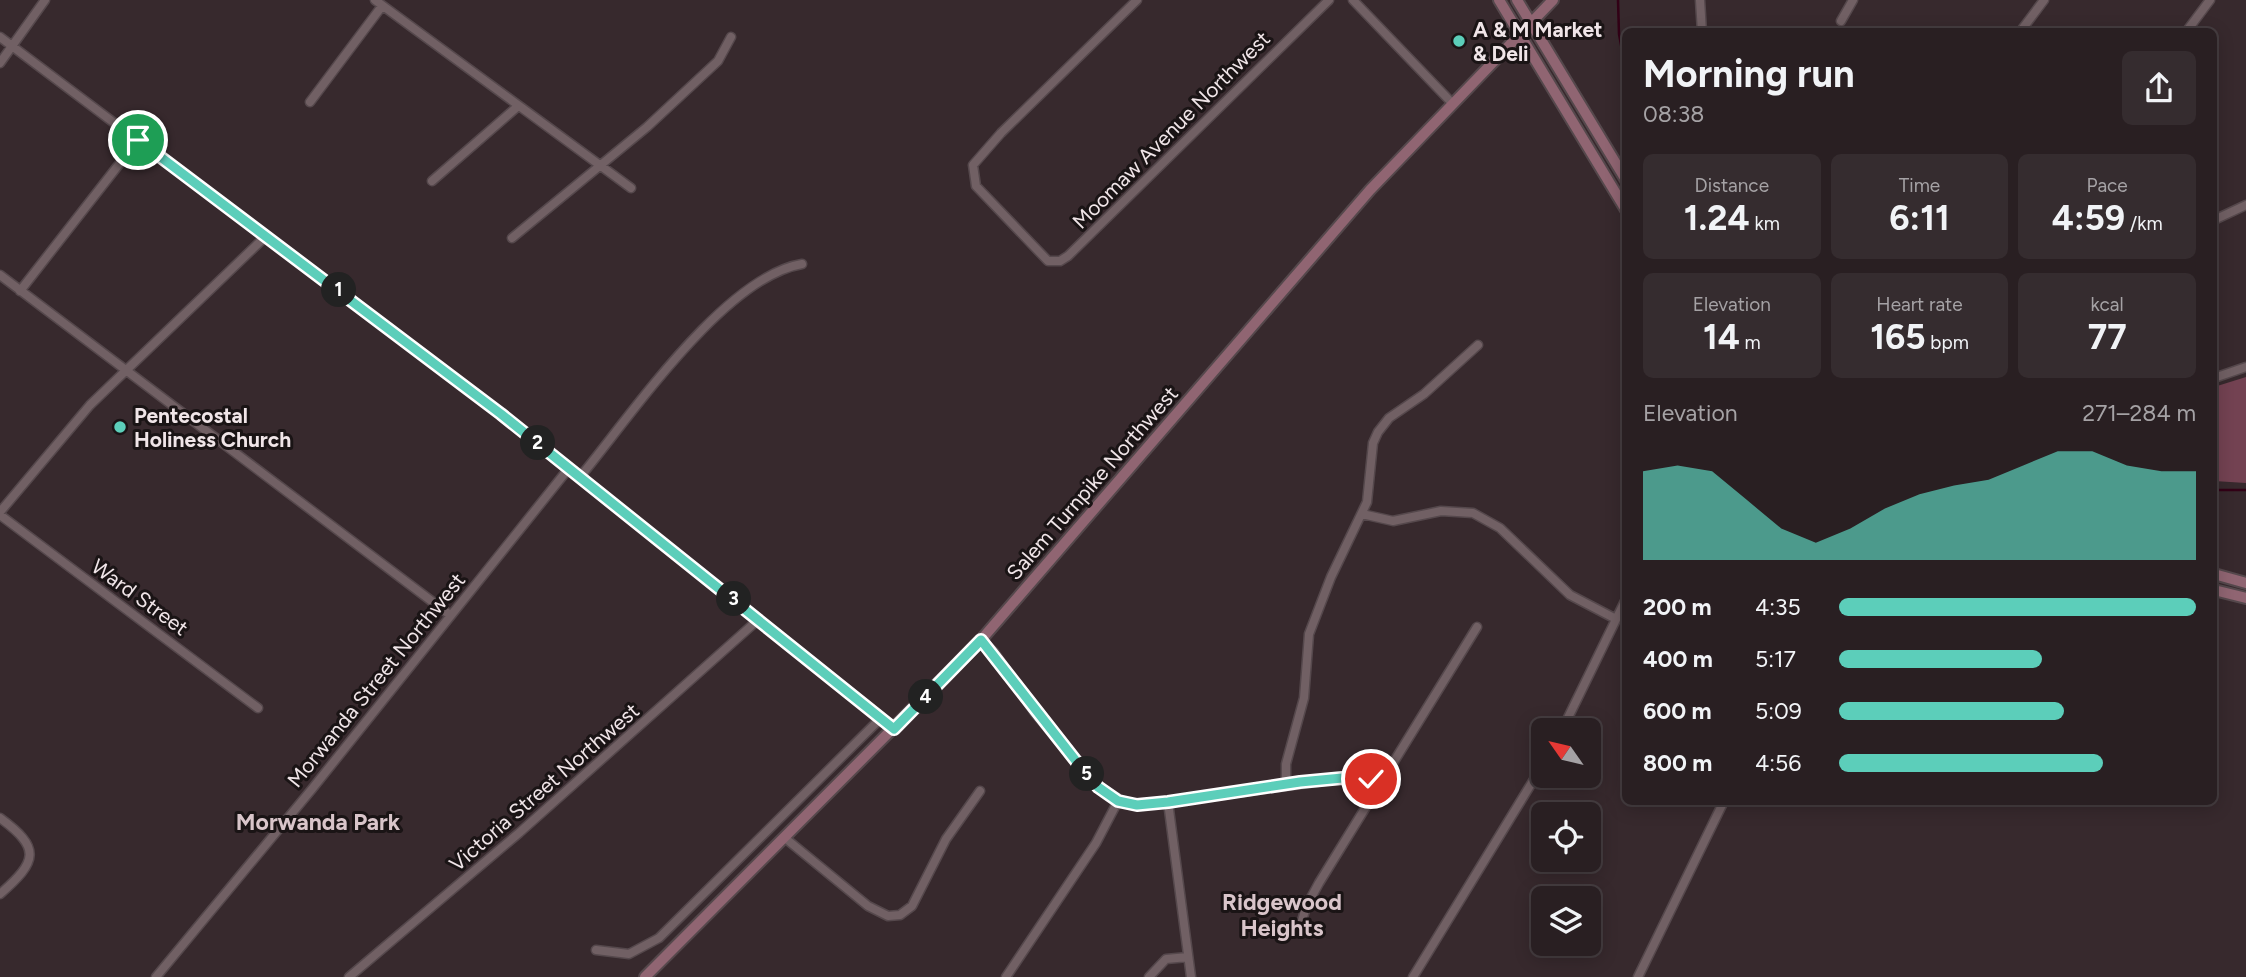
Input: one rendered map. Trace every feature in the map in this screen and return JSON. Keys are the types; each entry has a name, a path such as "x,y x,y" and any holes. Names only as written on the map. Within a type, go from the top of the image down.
{"street":[{"path":"0,63 45,0"},
{"name":"Moomaw Avenue Northwest","path":"1137,0 975,159 973,181 1043,259 1054,262 1068,256 1329,0"},
{"path":"1353,0 1453,104"},
{"path":"1499,0 1622,203"},
{"path":"1517,0 1622,173"},
{"name":"Salem Turnpike Northwest","path":"645,977 981,640 1370,190 1553,0"},
{"path":"1700,0 1702,28"},
{"path":"1841,21 1853,0"},
{"path":"2023,28 2044,0"},
{"path":"2189,28 2210,0"},
{"path":"310,102 379,3 517,107 631,188"},
{"path":"0,37 569,468 894,729"},
{"path":"512,239 613,157 718,61 731,37"},
{"path":"432,181 517,107"},
{"path":"20,290 138,140"},
{"path":"2217,219 2246,205"},
{"path":"0,513 70,427 266,236"},
{"path":"580,477 719,312 772,274 802,264"},
{"path":"0,275 450,615"},
{"path":"1286,785 1286,764 1304,698 1309,635 1331,577 1362,514 1370,489 1373,443 1381,427 1424,394 1478,345"},
{"path":"2217,377 2246,366"},
{"name":"Morwanda Street Northwest","path":"156,977 312,789 569,468"},
{"path":"1362,514 1393,521 1441,511 1473,513 1500,528 1570,595 1616,619"},
{"name":"Ward Street","path":"0,513 258,708"},
{"path":"2217,575 2246,583"},
{"path":"2217,591 2246,598"},
{"path":"1568,718 1622,607"},
{"name":"Victoria Street Northwest","path":"349,977 520,833 759,619"},
{"path":"1299,931 1313,895 1477,626"},
{"path":"981,640 1098,787 1118,801 1137,805 1168,802 1363,777 1380,786"},
{"path":"596,950 629,954 643,949 659,938 881,718"},
{"path":"1413,977 1531,784"},
{"path":"785,838 881,914 900,915 912,906 946,839 980,791"},
{"path":"1006,977 1096,844 1118,801"},
{"path":"1168,802 1191,977"},
{"path":"1638,977 1722,805"},
{"path":"0,818 25,838 30,847 26,866 0,894"},
{"path":"1149,977 1166,960 1188,957"}],"shaded area":[{"path":"2246,377 2246,483 2217,481 2217,386"}],"waterway":[{"path":"1618,0 1622,50"},
{"path":"2217,490 2246,490"}],"place":[{"name":"A & M Market & Deli","path":"1459,41"},
{"name":"Pentecostal Holiness Church","path":"120,427"}],"district":[{"name":"Morwanda Park","path":"318,822"},
{"name":"Ridgewood Heights","path":"1282,915"}],"route":[{"path":"138,140 501,414 894,729 981,640 994,652 1035,713 1098,787 1118,801 1137,805 1300,782 1353,777 1371,779"}]}
